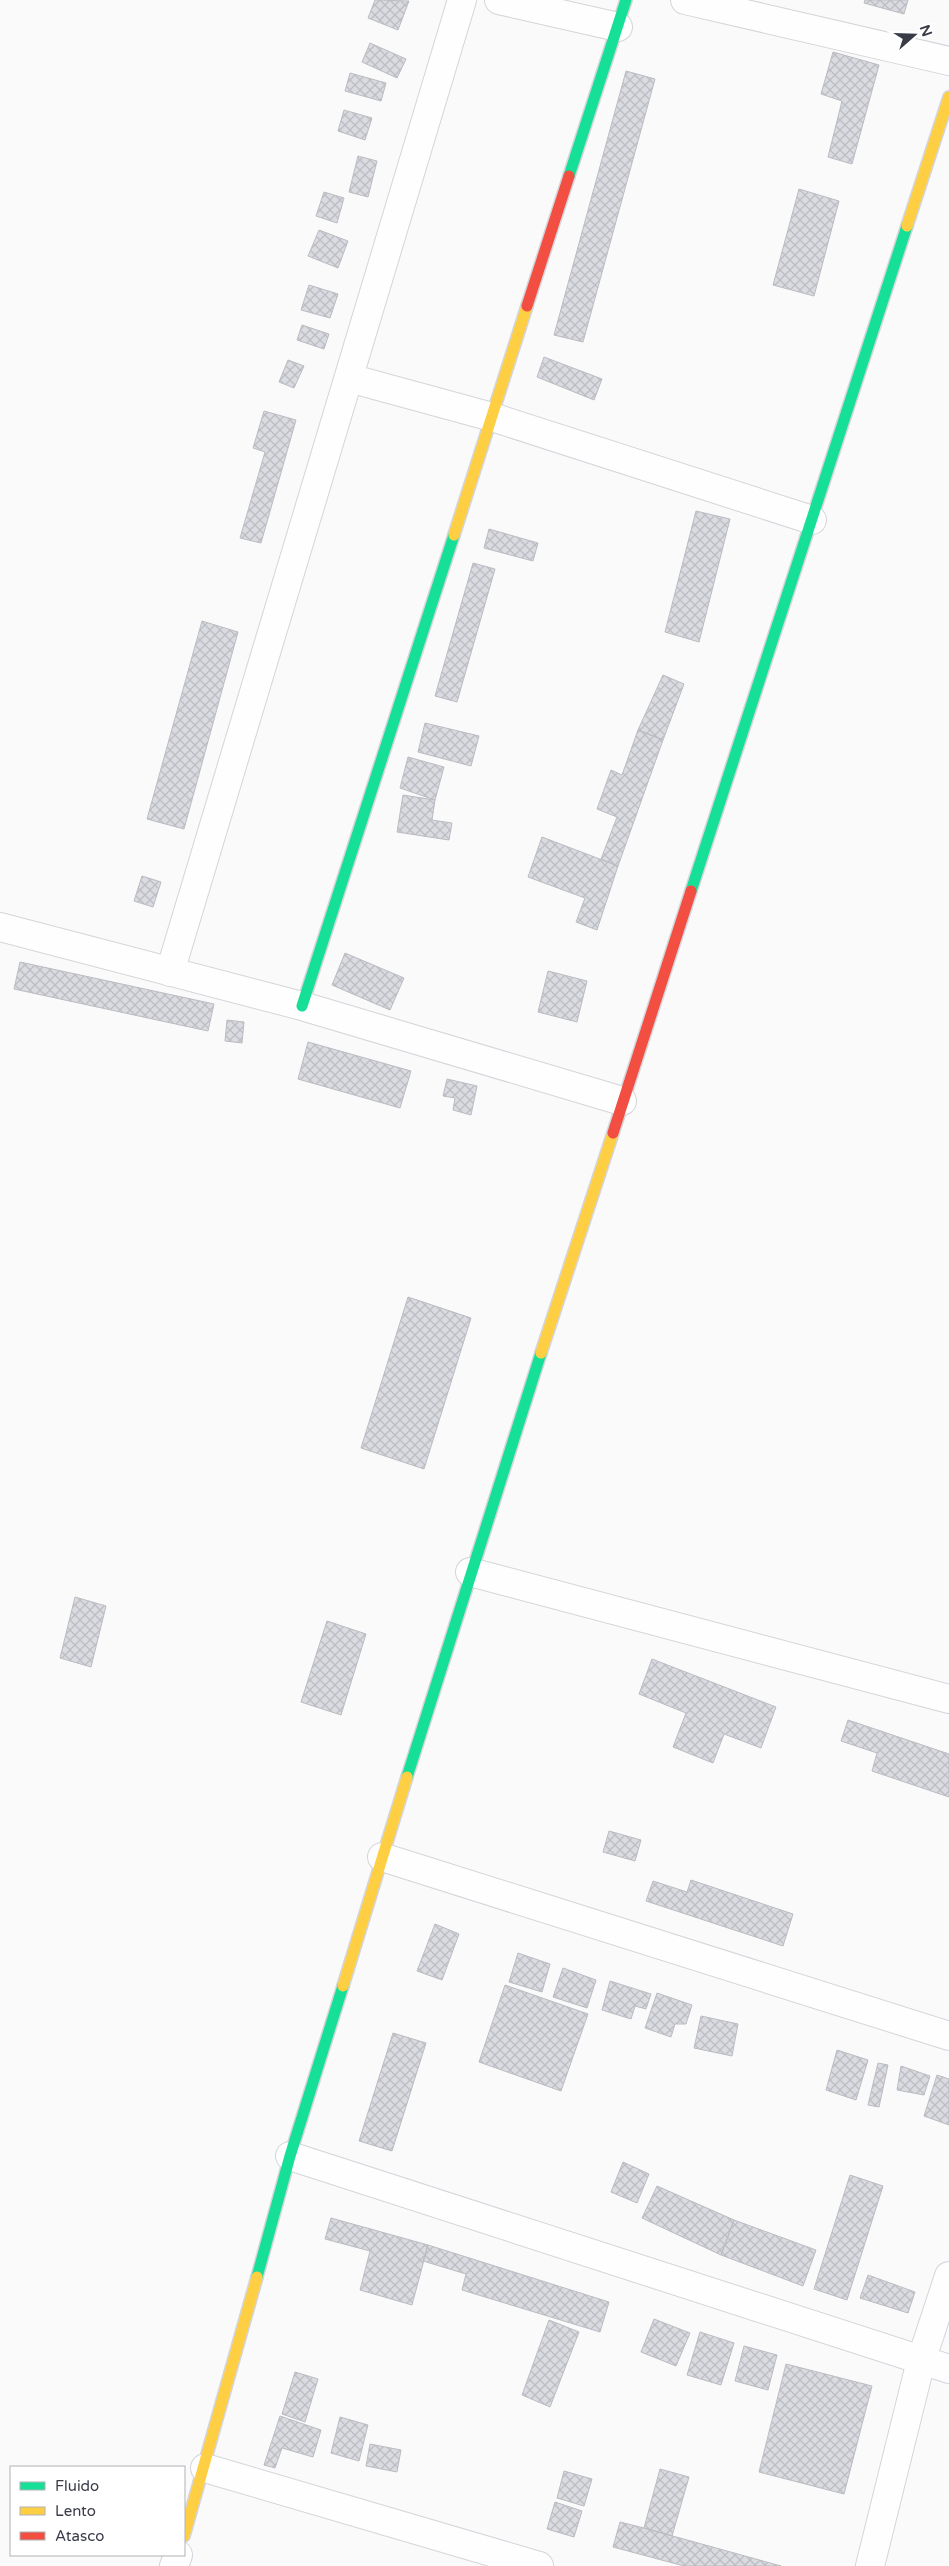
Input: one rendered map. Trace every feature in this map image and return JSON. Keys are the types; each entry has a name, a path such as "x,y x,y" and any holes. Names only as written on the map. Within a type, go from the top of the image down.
{"street":[{"path":"170,972 462,0"},
{"path":"499,0 618,27"},
{"path":"302,1006 626,0"},
{"path":"686,0 949,61"},
{"path":"185,2533 205,2468 290,2156 470,1572 949,97"},
{"path":"349,378 492,417 812,520"},
{"path":"0,927 302,1006 622,1101"},
{"path":"470,1572 949,1699"},
{"path":"382,1857 949,2036"},
{"path":"290,2156 949,2369"},
{"path":"870,2566 921,2361 949,2276"},
{"path":"205,2468 539,2566"}],"building":[{"path":"375,0 409,1 398,30 368,18"},
{"path":"865,0 908,0 904,14 864,3"},
{"path":"370,43 406,59 397,78 362,62"},
{"path":"833,52 879,65 852,164 828,157 842,101 821,94"},
{"path":"626,71 655,79 583,342 554,335"},
{"path":"350,73 386,83 381,101 345,91"},
{"path":"344,110 372,118 365,140 338,131"},
{"path":"358,156 377,161 368,197 349,192"},
{"path":"799,189 839,201 814,296 773,285"},
{"path":"324,192 344,198 337,223 316,216"},
{"path":"319,230 348,241 338,268 308,256"},
{"path":"309,285 338,294 330,318 301,310"},
{"path":"302,325 329,334 324,349 297,340"},
{"path":"544,357 602,379 594,400 537,377"},
{"path":"288,360 304,366 294,388 279,382"},
{"path":"264,411 296,420 261,543 240,538 265,452 253,448"},
{"path":"696,511 730,519 699,642 665,632"},
{"path":"489,529 538,543 533,561 484,548"},
{"path":"473,563 495,569 457,702 435,696"},
{"path":"202,621 238,632 184,829 147,819"},
{"path":"663,675 684,684 663,740 638,730"},
{"path":"425,723 479,736 471,766 418,752"},
{"path":"638,730 663,740 618,866 601,859 617,817 597,809 611,770 622,775"},
{"path":"408,757 444,767 435,800 400,788"},
{"path":"403,795 435,800 432,820 452,823 449,840 397,832"},
{"path":"542,837 618,866 597,930 576,922 585,898 528,877"},
{"path":"142,876 161,882 153,907 134,901"},
{"path":"345,953 404,978 390,1010 332,985"},
{"path":"20,962 214,1004 208,1031 14,989"},
{"path":"548,971 587,981 577,1022 538,1012"},
{"path":"227,1020 244,1022 242,1043 225,1041"},
{"path":"308,1042 411,1071 400,1108 298,1079"},
{"path":"447,1079 477,1086 471,1115 453,1110 455,1098 443,1096"},
{"path":"408,1297 471,1318 424,1469 361,1448"},
{"path":"75,1597 106,1606 91,1667 60,1658"},
{"path":"327,1621 366,1634 341,1715 301,1702"},
{"path":"652,1659 776,1707 761,1748 724,1734 713,1763 673,1747 686,1713 639,1694"},
{"path":"848,1720 949,1754 949,1797 872,1771 877,1753 841,1741"},
{"path":"609,1831 641,1840 635,1861 603,1852"},
{"path":"691,1880 793,1914 783,1946 646,1901 653,1881 687,1892"},
{"path":"435,1924 459,1934 442,1980 417,1971"},
{"path":"518,1953 550,1964 542,1992 509,1982"},
{"path":"563,1968 596,1980 587,2008 553,1997"},
{"path":"610,1981 651,1994 646,2009 635,2006 631,2019 602,2010"},
{"path":"505,1985 588,2014 561,2091 479,2062"},
{"path":"657,1993 692,2005 686,2024 675,2024 671,2037 645,2028"},
{"path":"701,2016 738,2024 732,2056 694,2048"},
{"path":"393,2033 426,2043 392,2151 359,2141"},
{"path":"837,2050 868,2060 856,2100 826,2090"},
{"path":"878,2063 888,2065 879,2107 868,2105"},
{"path":"901,2066 930,2076 924,2095 897,2090"},
{"path":"937,2075 949,2079 949,2125 924,2116"},
{"path":"623,2162 649,2174 637,2203 611,2192"},
{"path":"850,2175 883,2186 847,2300 814,2289"},
{"path":"657,2186 734,2220 721,2255 642,2218"},
{"path":"331,2218 428,2245 412,2305 360,2290 370,2251 325,2239"},
{"path":"734,2220 816,2250 803,2286 721,2255"},
{"path":"428,2245 609,2302 600,2332 462,2290 466,2274 423,2261"},
{"path":"868,2275 915,2292 908,2313 860,2298"},
{"path":"654,2319 690,2333 676,2366 641,2352"},
{"path":"549,2320 579,2332 550,2407 522,2395"},
{"path":"700,2332 734,2343 721,2385 687,2375"},
{"path":"744,2346 777,2355 768,2390 735,2381"},
{"path":"786,2364 872,2386 844,2494 759,2472"},
{"path":"295,2372 318,2379 305,2422 282,2414"},
{"path":"280,2416 321,2430 313,2457 282,2448 275,2468 264,2465"},
{"path":"340,2417 368,2425 359,2461 331,2453"},
{"path":"370,2444 401,2450 397,2472 366,2466"},
{"path":"660,2469 689,2477 672,2536 644,2528"},
{"path":"564,2471 592,2479 584,2506 557,2498"},
{"path":"555,2502 582,2511 574,2537 547,2529"},
{"path":"620,2522 781,2566 684,2566 613,2547"}],"traffic: fast":[{"path":"569,176 626,0"},
{"path":"691,891 907,226"},
{"path":"302,1006 454,535"},
{"path":"407,1777 541,1353"},
{"path":"257,2277 290,2156 343,1986"}],"traffic: slow":[{"path":"907,226 949,97"},
{"path":"454,535 527,306"},
{"path":"541,1353 613,1133"},
{"path":"343,1986 407,1777"},
{"path":"185,2532 257,2277"}],"traffic: jam":[{"path":"527,306 569,176"},
{"path":"613,1133 691,891"}]}
